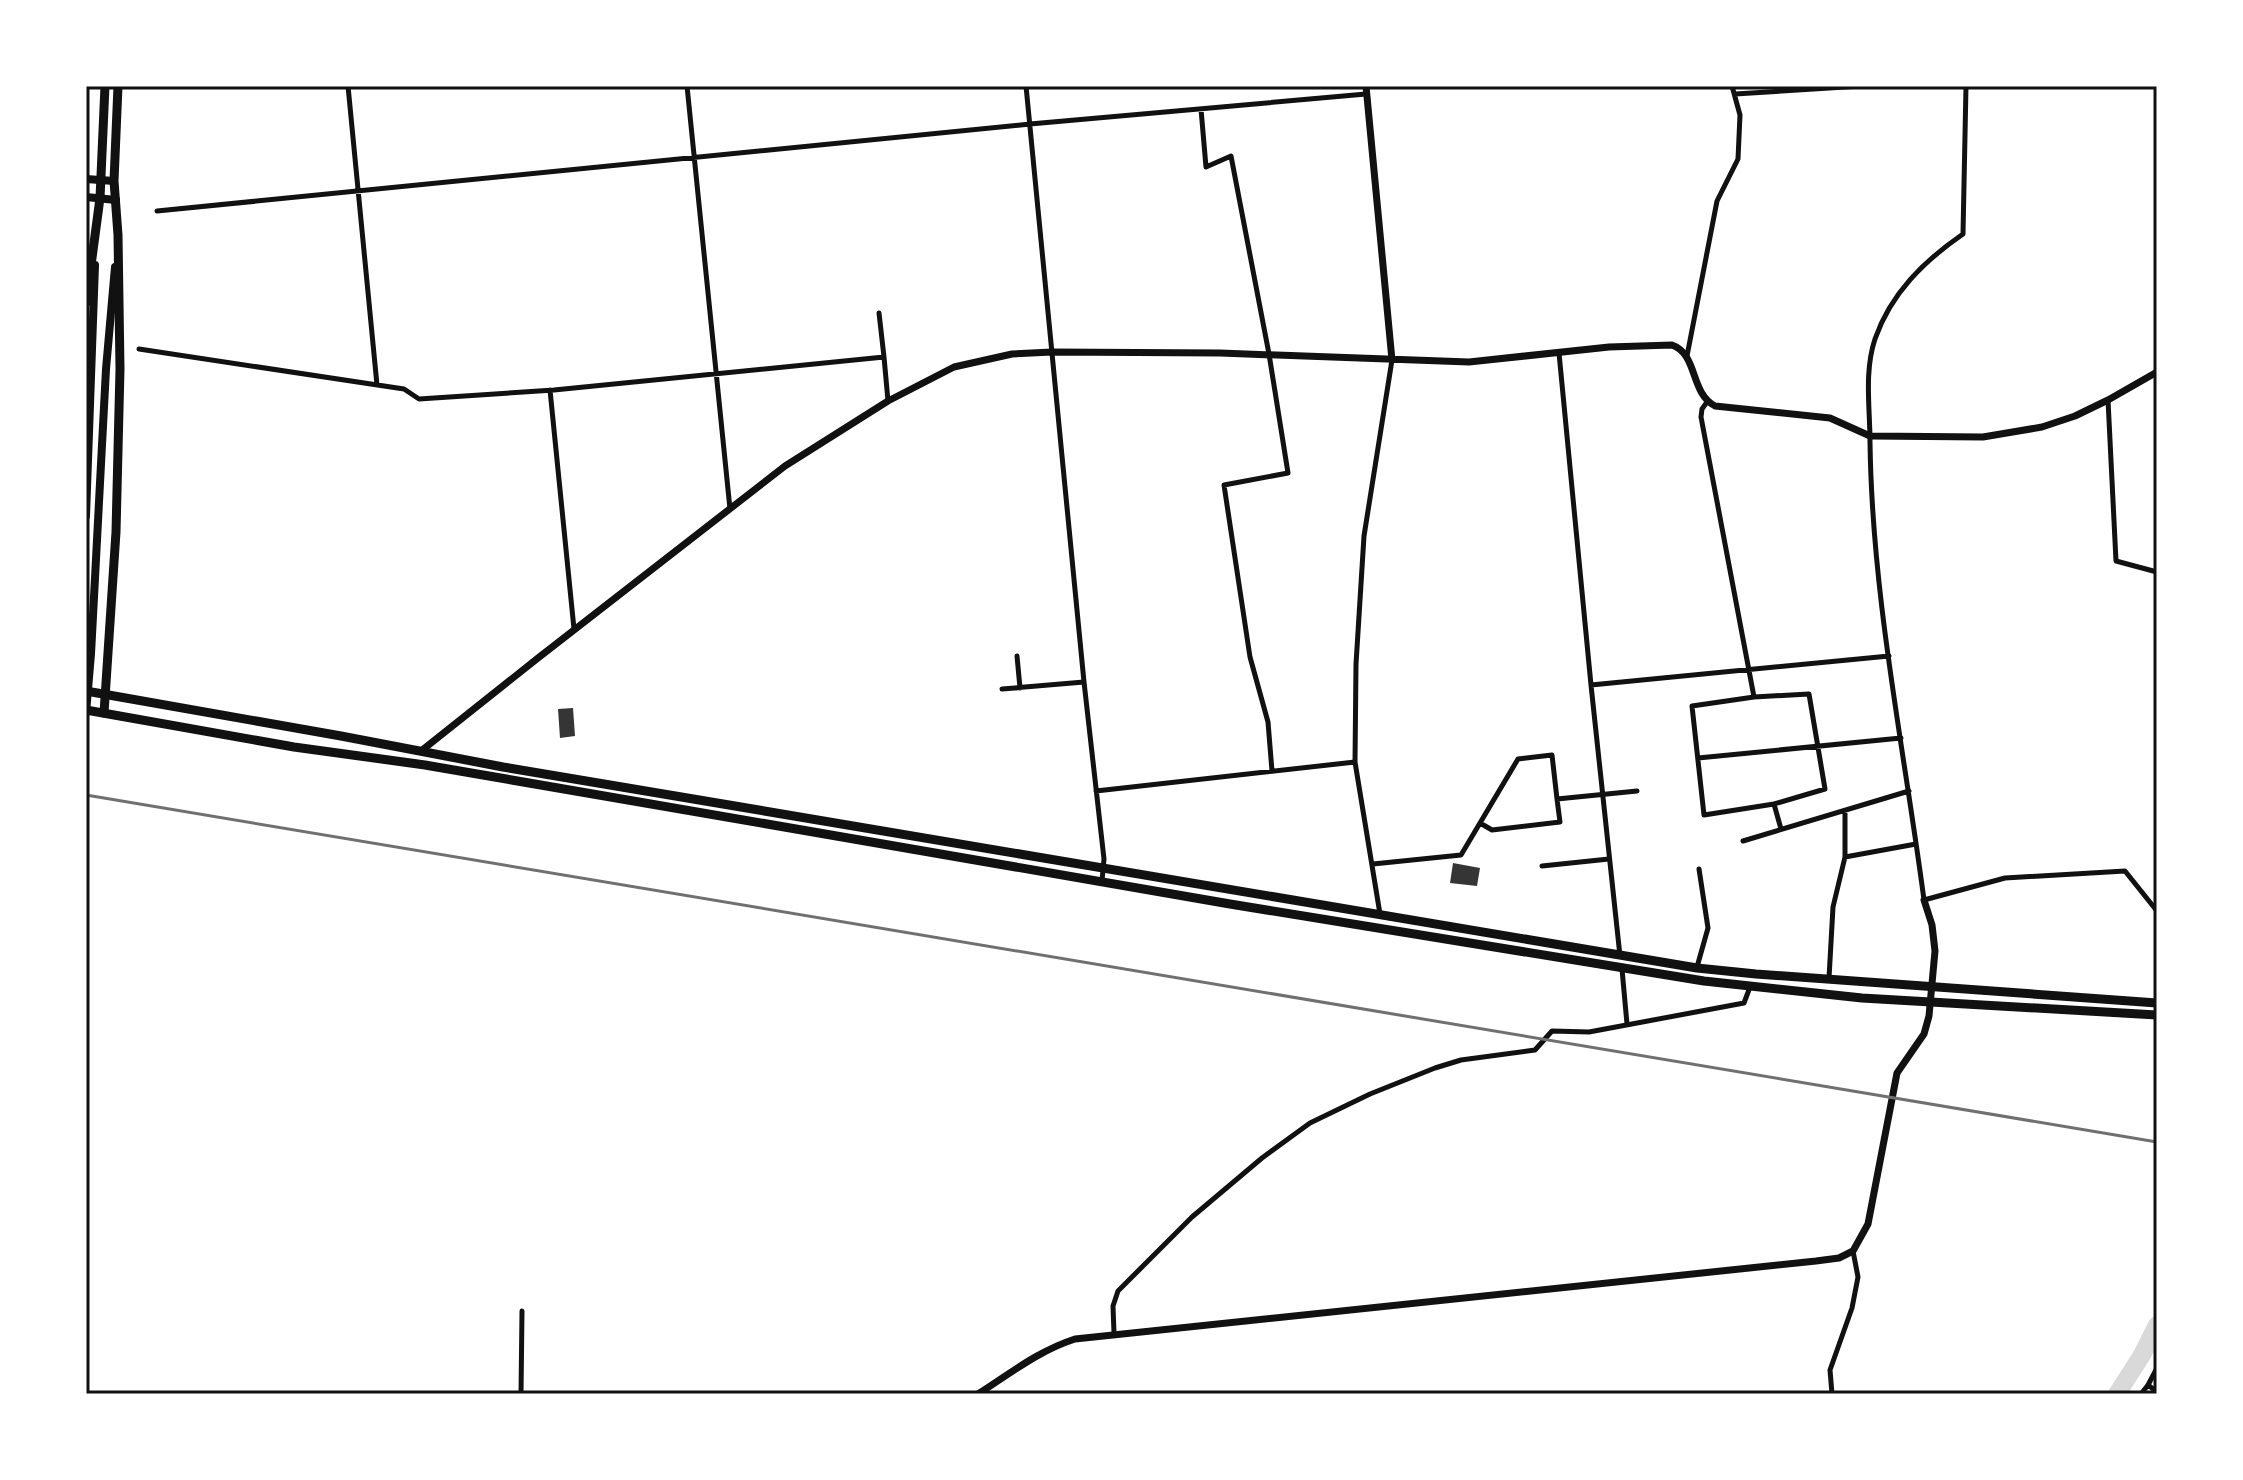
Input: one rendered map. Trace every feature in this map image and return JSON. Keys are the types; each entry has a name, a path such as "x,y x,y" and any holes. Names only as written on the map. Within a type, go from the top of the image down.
{"main road":[{"path":"86,303 100,198 105,86"},
{"path":"104,713 116,532 120,369 114,181 118,86"},
{"path":"86,179 114,181"},
{"path":"86,197 116,200"},
{"path":"86,516 96,234"},
{"path":"118,235 106,369 86,712 294,747 425,765 1102,881 1750,987 1862,998 2157,1015"},
{"path":"86,691 419,752 1697,968 2157,1003"}],"street":[{"path":"348,86 377,385"},
{"path":"687,86 730,509"},
{"path":"1026,86 1104,868 1102,881"},
{"path":"1686,357 1717,201 1738,159 1740,115 1732,86"},
{"path":"1735,94 1861,86"},
{"path":"978,1394 1028,1359 1075,1339 1816,1261 1839,1258 1853,1251 1868,1224 1897,1073 1924,1034 1931,1002 1935,951 1932,925 1924,900 1882,618 1871,495 1870,363 1875,340 1892,302 1911,276 1963,234 1966,86"},
{"path":"157,211 1201,109 1366,90 1392,360 1364,536 1356,664 1355,762 1380,915"},
{"path":"1201,109 1206,167 1231,156 1288,473 1224,485 1250,657 1268,722 1272,771"},
{"path":"879,313 888,401"},
{"path":"419,752 785,466 888,401 954,367 1012,354 1269,354 1469,362 1609,347 1672,345 1686,357 1701,395 1715,406 1830,418 1870,436 1945,438 2014,433 2042,427 2075,416 2157,372"},
{"path":"139,349 404,389 419,399 550,390 884,357"},
{"path":"1559,353 1620,956"},
{"path":"550,390 574,630"},
{"path":"2108,400 2116,561 2157,572"},
{"path":"1707,402 1701,417 1754,697"},
{"path":"1017,656 1020,688"},
{"path":"1591,685 1889,656"},
{"path":"1002,689 1084,682"},
{"path":"1809,694 1818,746 1825,789 1774,804 1704,815 1692,706 1754,697 1809,694"},
{"path":"1698,758 1901,738"},
{"path":"1373,864 1461,855 1480,823 1518,759 1552,755 1560,822 1492,830 1480,823"},
{"path":"1096,791 1355,762"},
{"path":"1557,799 1637,791"},
{"path":"1743,841 1909,791"},
{"path":"1774,804 1781,829"},
{"path":"1829,979 1833,907 1845,857 1845,811"},
{"path":"1845,857 1916,844"},
{"path":"1542,866 1609,859"},
{"path":"1697,968 1708,928 1699,869"},
{"path":"1924,900 2005,878 2125,871 2157,911"},
{"path":"1622,968 1627,1024"},
{"path":"1114,1333 1113,1306 1118,1291 1192,1217 1281,1143 1310,1123 1435,1068 1461,1060 1535,1050 1552,1031 1589,1032 1744,1003 1750,987"},
{"path":"1832,1394 1830,1370 1852,1308 1858,1277 1853,1251"},
{"path":"521,1394 522,1311"},
{"path":"2141,1394 2157,1368"},
{"path":"2148,1385 2157,1392"}],"building":[{"path":"573,708 575,736 560,738 558,709"},
{"path":"1453,863 1480,868 1477,886 1450,883"}],"waterway":[{"path":"2117,1394 2157,1325"}],"railway":[{"path":"86,795 2157,1142"}]}
